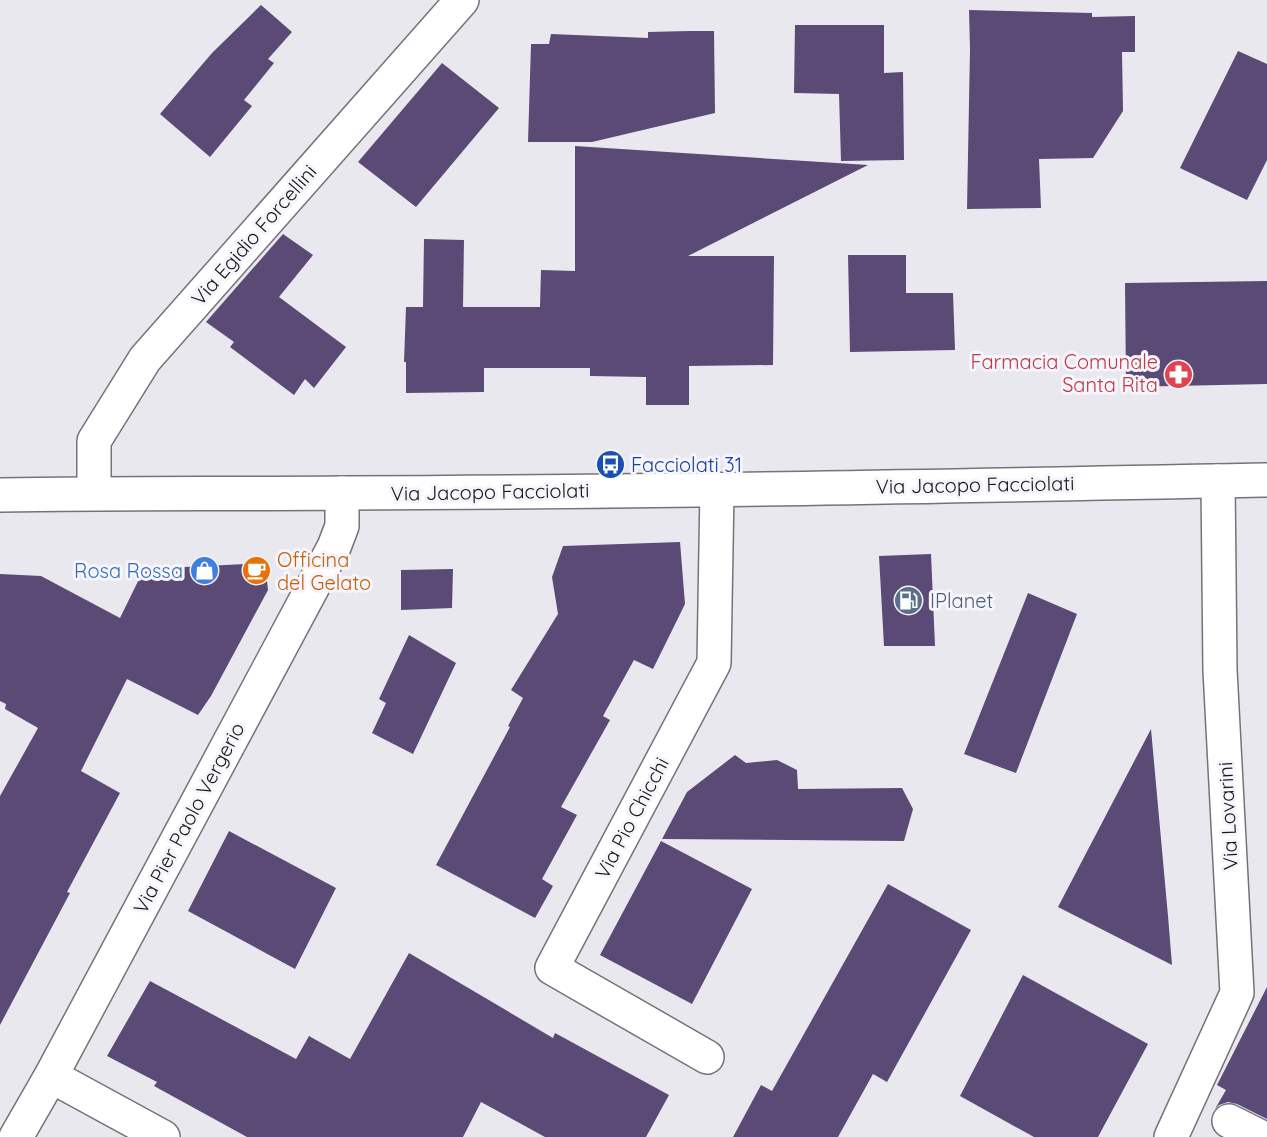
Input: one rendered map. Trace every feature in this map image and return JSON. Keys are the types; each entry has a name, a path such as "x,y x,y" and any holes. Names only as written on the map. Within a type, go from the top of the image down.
{"street":[{"name":"Via Egidio Forcellini","path":"94,493 94,441 146,359 462,0"},
{"name":"Via Jacopo Facciolati","path":"0,495 717,489 1267,480"},
{"name":"Via Lovarini","path":"1171,1137 1210,1111 1237,993 1220,670 1218,481"},
{"name":"Via Pio Chicchi","path":"708,1056 552,968 714,663 717,489"},
{"name":"Via Pier Paolo Vergerio","path":"16,1137 51,1076 334,547 342,526 342,493"},
{"path":"51,1076 163,1137"},
{"path":"1210,1111 1261,1137"}],"building":[{"path":"261,5 292,32 268,59 274,63 244,100 252,106 210,157 160,114 212,53"},
{"path":"969,10 1092,13 1092,17 1135,16 1135,52 1122,52 1123,111 1093,158 1039,159 1041,208 967,209"},
{"path":"795,25 884,25 884,73 903,72 904,160 841,161 839,94 794,93"},
{"path":"714,31 715,113 592,142 528,142 531,44 549,44 551,34 648,38 648,32"},
{"path":"1238,51 1267,64 1267,160 1247,200 1180,168"},
{"path":"442,63 499,108 416,207 358,162"},
{"path":"575,146 868,165 688,256 774,256 773,365 689,366 689,405 646,405 646,377 590,376 590,368 484,368 484,392 406,393 406,362 404,362 406,307 423,307 424,239 464,240 463,307 540,307 541,270 575,271"},
{"path":"283,234 313,255 279,297 346,347 314,388 305,379 294,395 230,347 234,342 206,322"},
{"path":"848,255 906,255 906,293 953,293 955,350 850,352"},
{"path":"1267,281 1267,384 1126,387 1125,283"},
{"path":"680,542 685,604 653,669 634,660 603,716 610,720 561,807 577,815 542,879 553,886 535,918 436,865 510,727 508,726 523,698 511,690 558,614 552,577 563,546"},
{"path":"931,554 935,646 884,646 879,556"},
{"path":"265,563 268,590 211,696 198,715 127,679 81,771 120,793 0,1025 0,796 38,728 5,709 6,704 0,701 0,574 41,576 120,618 144,569"},
{"path":"453,569 452,608 401,610 401,570"},
{"path":"1028,593 1077,614 1016,773 964,754"},
{"path":"409,635 456,663 413,754 372,733 386,703 379,699"},
{"path":"1151,729 1168,916 1172,965 1058,907"},
{"path":"735,755 746,763 777,760 797,770 798,789 902,788 913,809 904,841 662,839 687,792"},
{"path":"229,831 336,888 295,969 188,911"},
{"path":"661,841 752,889 692,1004 600,955"},
{"path":"888,884 971,930 887,1082 873,1074 838,1137 733,1137 761,1085 772,1091"},
{"path":"409,953 553,1038 555,1033 669,1095 646,1137 545,1137 481,1102 463,1137 247,1137 154,1086 157,1082 107,1056 150,981 296,1059 309,1036 350,1059"},
{"path":"1023,975 1148,1044 1098,1137 1034,1137 960,1096"},
{"path":"1267,987 1267,1119 1228,1102 1215,1109 1226,1090 1217,1085"}],"place":[{"name":"Farmacia Comunale Santa Rita","path":"1179,374"},
{"name":"Facciolati 31","path":"610,465"},
{"name":"Rosa Rossa","path":"204,571"},
{"name":"Officina del Gelato","path":"256,571"},
{"name":"IPlanet","path":"909,601"}]}
